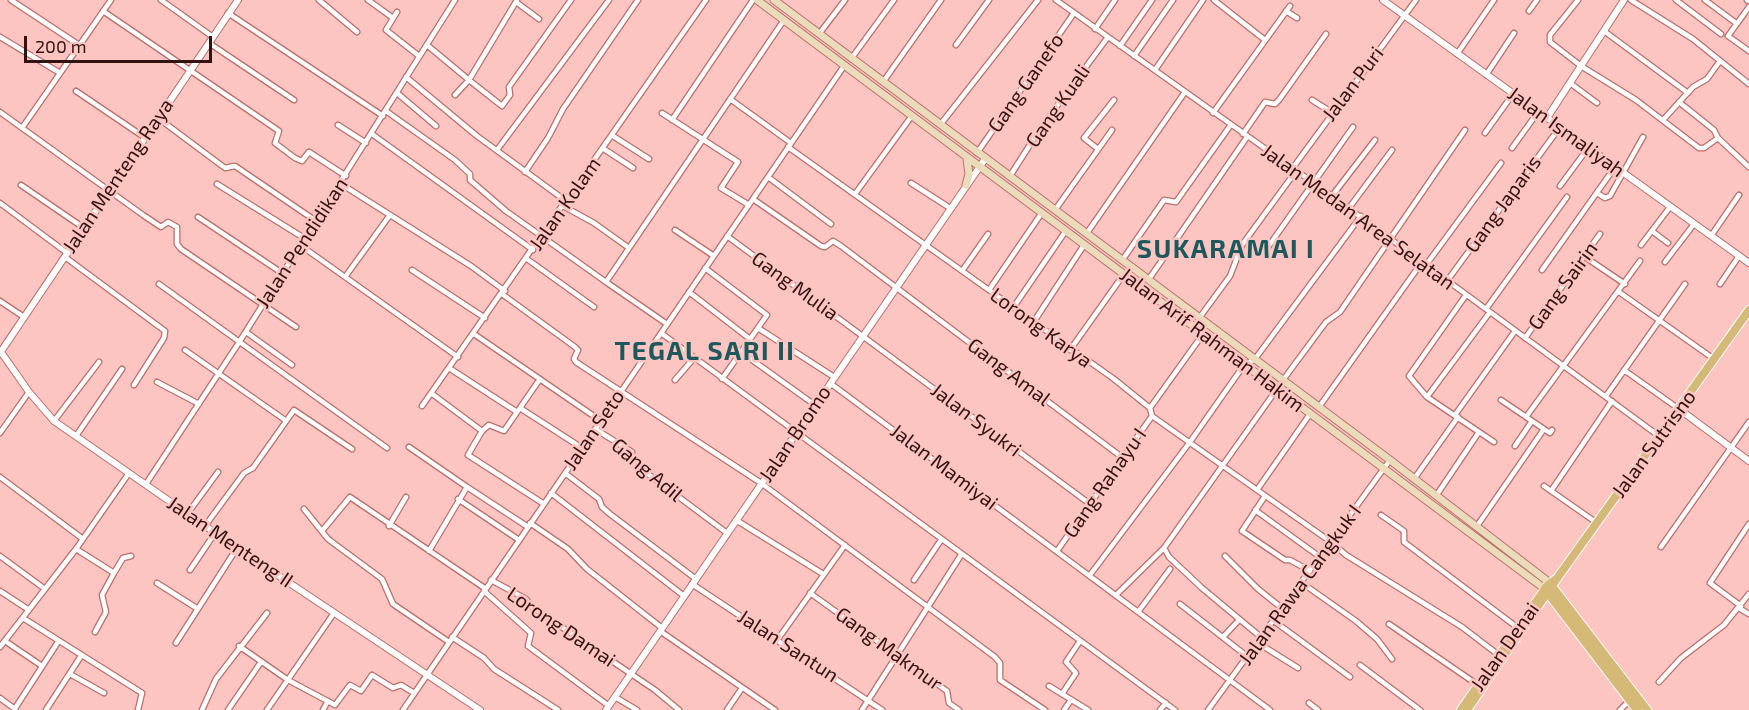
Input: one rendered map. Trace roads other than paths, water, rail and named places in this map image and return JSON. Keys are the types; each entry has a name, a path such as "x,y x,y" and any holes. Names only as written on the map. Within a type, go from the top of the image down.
{"main road":[{"name":"Jalan Arif Rahman Hakim","path":"755,0 1310,414 1549,588 1637,710"},
{"name":"Jalan Arif Rahman Hakim","path":"774,0 1477,526 1549,588 1647,710"},
{"path":"890,100 896,92"},
{"path":"966,185 969,174 967,159"},
{"name":"Jalan Sutrisno","path":"1549,588 1749,311"},
{"name":"Jalan Denai","path":"1461,710 1470,707 1549,588"},
{"name":"Jalan Denai","path":"1470,707 1478,685 1502,656"}],"street":[{"path":"11,0 79,45"},
{"path":"22,128 111,0"},
{"path":"161,0 211,40 294,100"},
{"name":"Jalan Menteng Raya","path":"1,352 3,342 24,317 238,0"},
{"path":"319,0 357,32"},
{"path":"368,0 393,18"},
{"name":"Jalan Pendidikan","path":"146,484 341,184 455,0"},
{"path":"427,45 502,106 510,95 510,87 571,0"},
{"path":"497,150 609,0"},
{"path":"525,172 548,138 563,110 638,0"},
{"name":"Jalan Kolam","path":"422,406 504,292 706,0"},
{"path":"672,120 755,0"},
{"path":"819,34 845,0"},
{"path":"851,59 894,0"},
{"path":"883,82 941,0"},
{"path":"956,45 989,0"},
{"path":"940,126 1038,0"},
{"name":"Jalan Medan Area Selatan","path":"1056,0 1230,126 1332,195 1659,436"},
{"path":"1095,29 1115,0"},
{"path":"1120,46 1152,0"},
{"path":"1134,56 1173,0"},
{"path":"1155,70 1203,0"},
{"path":"1214,0 1265,40"},
{"name":"Jalan Ismaliyah","path":"1383,0 1749,263"},
{"name":"Jalan Puri","path":"1200,317 1230,276 1242,246 1331,112 1416,0"},
{"path":"1457,54 1494,0"},
{"path":"1530,11 1537,0"},
{"path":"1578,0 1550,35 1549,40 1581,66 1664,120 1701,149 1719,138"},
{"path":"1547,118 1624,0"},
{"path":"1631,0 1693,39 1749,83"},
{"path":"1676,0 1721,34"},
{"path":"1705,0 1736,23"},
{"path":"455,95 469,80 516,1 539,19"},
{"path":"1213,113 1290,6"},
{"path":"1749,7 1728,37 1749,51"},
{"path":"103,11 279,131 275,143 295,158 302,160 309,152 346,176"},
{"path":"1286,11 1296,18"},
{"path":"397,12 386,30 419,56"},
{"name":"Gang Ganefo","path":"977,153 1074,13"},
{"path":"228,14 455,160 470,174 470,180 542,236 667,324"},
{"path":"606,282 784,20"},
{"path":"1604,31 1688,93"},
{"path":"1486,75 1514,33"},
{"path":"1149,279 1245,136 1265,102 1275,104 1279,100 1326,34"},
{"path":"0,37 60,73"},
{"name":"Gang Kuali","path":"1010,176 1040,129 1108,37"},
{"path":"1664,120 1688,93 1707,79 1720,61"},
{"name":"Jalan Seto","path":"402,710 844,66"},
{"path":"406,77 564,203 629,249"},
{"path":"1570,82 1597,103"},
{"path":"76,92 144,137"},
{"path":"1087,233 1185,92"},
{"path":"397,93 436,126"},
{"path":"1485,133 1513,94"},
{"name":"Lorong Karya","path":"730,99 855,194 1070,350 1114,379 1150,408"},
{"path":"1098,149 1084,138 1114,100"},
{"path":"1312,100 1331,112"},
{"path":"1679,102 1714,129 1719,138 1749,167"},
{"path":"0,112 161,227 169,222 177,227 177,244 181,249 296,327"},
{"path":"1512,148 1538,112"},
{"path":"662,113 738,162 721,188 749,205"},
{"path":"855,194 911,117"},
{"path":"157,118 225,168 235,166 316,221"},
{"path":"338,125 366,143"},
{"path":"1122,259 1164,200 1176,202 1230,126"},
{"name":"Gang Japaris","path":"1447,281 1560,127"},
{"path":"1263,254 1353,128"},
{"path":"1054,210 1112,130"},
{"path":"1282,380 1326,322 1340,312 1464,130"},
{"path":"372,134 533,250"},
{"path":"613,136 649,159"},
{"path":"1597,193 1607,198 1624,174 1643,137"},
{"path":"1332,195 1375,140"},
{"path":"1560,186 1588,148"},
{"path":"604,149 633,168"},
{"path":"1349,208 1392,150"},
{"name":"Jalan Bromo","path":"607,708 985,159"},
{"path":"1320,407 1424,263 1501,163"},
{"path":"1542,270 1615,167"},
{"path":"768,177 831,224"},
{"path":"911,183 950,208"},
{"path":"217,184 304,238"},
{"path":"341,184 471,266 575,346 578,350 574,359 576,362 761,483 995,657 1000,663 1000,680 1045,710"},
{"path":"21,185 84,228"},
{"path":"1711,236 1739,195"},
{"path":"1427,397 1567,197"},
{"name":"Gang Amal","path":"753,199 821,246 825,247 835,242 1122,458"},
{"path":"0,203 165,331 164,338 134,386"},
{"path":"1641,245 1670,207"},
{"path":"989,290 1041,214"},
{"path":"345,277 390,215"},
{"path":"1090,575 1190,442 1244,365 1256,359 1361,216"},
{"path":"198,217 282,273"},
{"path":"1665,261 1694,224"},
{"path":"675,230 714,256"},
{"path":"1652,231 1668,243"},
{"path":"1013,308 1065,232"},
{"path":"962,271 988,234"},
{"name":"Gang Sairin","path":"1525,338 1600,234"},
{"name":"Gang Mulia","path":"727,236 862,336"},
{"path":"300,245 458,357"},
{"path":"1033,323 1084,245"},
{"path":"1720,284 1739,256"},
{"path":"1585,257 1624,284"},
{"path":"527,259 594,307"},
{"path":"1526,417 1640,261"},
{"path":"705,268 767,315 722,379"},
{"path":"412,270 485,318"},
{"path":"1070,350 1124,274"},
{"path":"1606,396 1685,284"},
{"path":"159,285 238,344 387,448"},
{"path":"689,292 750,339"},
{"path":"1619,292 1714,359"},
{"path":"1466,295 1409,376 1427,397 1494,442"},
{"path":"0,301 24,317"},
{"name":"Jalan Mamiyai","path":"758,328 832,380 1270,710"},
{"path":"1414,479 1515,331"},
{"path":"246,332 292,365"},
{"path":"661,333 1175,710"},
{"path":"474,334 601,421"},
{"path":"1203,334 1150,408 1152,416 1331,542 1346,555 1433,608 1502,656"},
{"name":"Jalan Syukri","path":"862,336 1090,504"},
{"path":"185,350 285,420"},
{"name":"Jalan Menteng II","path":"1,352 29,392 54,421 237,548 477,709"},
{"path":"741,352 815,405"},
{"path":"675,380 694,358"},
{"path":"54,421 99,362"},
{"path":"449,368 582,448"},
{"path":"76,436 122,369"},
{"path":"1624,370 1749,461"},
{"path":"540,379 504,431 489,425 482,431 468,455 544,504"},
{"path":"157,382 199,404"},
{"path":"1116,595 1164,548 1277,389"},
{"path":"0,433 29,392"},
{"path":"431,393 482,431"},
{"path":"1501,400 1550,433 1552,430"},
{"path":"1551,491 1612,401"},
{"path":"205,526 244,472 253,468 285,420 296,410 352,448"},
{"path":"1257,490 1310,414"},
{"name":"Gang Rahayu I","path":"1058,551 1152,416"},
{"path":"1515,446 1532,422"},
{"path":"1661,547 1749,422"},
{"name":"Gang Adil","path":"595,429 632,452 632,462 727,533"},
{"path":"1477,526 1544,429"},
{"path":"1436,496 1479,432"},
{"path":"409,447 466,487 568,549 593,574 661,629 775,710"},
{"name":"Jalan Rawa Cangkuk I","path":"1209,710 1390,460"},
{"path":"188,513 218,472"},
{"path":"0,647 76,549 129,473"},
{"name":"Jalan Santun","path":"565,473 599,499 602,507 610,514 694,581 882,710"},
{"path":"0,477 83,539"},
{"path":"1544,486 1597,523"},
{"path":"429,551 466,487"},
{"path":"551,493 684,596"},
{"path":"1265,496 1242,531 1285,560 1290,560 1310,571"},
{"path":"322,531 349,497 485,590 532,634 528,646 607,708"},
{"path":"389,525 406,497"},
{"path":"458,500 519,540"},
{"path":"304,508 337,546 382,579 393,604 449,642"},
{"path":"1256,510 1320,557"},
{"path":"1381,515 1404,531 1404,542 1520,630"},
{"path":"736,520 824,574"},
{"path":"1749,524 1710,579 1712,586 1749,614"},
{"path":"190,570 216,533"},
{"path":"914,580 941,540"},
{"path":"778,639 845,545"},
{"path":"176,643 237,548"},
{"path":"1164,548 1168,557 1260,641 1298,668"},
{"path":"76,549 114,573"},
{"path":"862,710 961,555"},
{"path":"0,556 45,589"},
{"path":"94,632 106,612 102,595 123,558 130,556"},
{"path":"1225,556 1258,589 1283,609"},
{"path":"1138,612 1170,569"},
{"name":"Lorong Damai","path":"491,580 526,598 532,607 679,710"},
{"path":"157,583 198,609"},
{"path":"1302,583 1356,621 1377,639 1392,659"},
{"path":"0,591 29,610"},
{"name":"Gang Makmur","path":"810,593 946,691 949,703 959,710"},
{"path":"1659,682 1681,658 1724,625 1749,594"},
{"path":"1180,604 1248,657"},
{"path":"202,710 210,688 267,613"},
{"path":"269,709 334,613"},
{"path":"23,618 81,657 142,693 138,710"},
{"path":"1223,637 1239,620"},
{"path":"1274,621 1350,677"},
{"path":"1389,624 1478,685"},
{"path":"452,637 484,658 494,669 558,710"},
{"path":"4,641 42,666"},
{"path":"1062,694 1076,673 1066,662 1080,641"},
{"path":"0,698 15,709 58,642"},
{"path":"240,646 288,680 337,704 350,685 361,691 372,675 393,688 400,685 414,693"},
{"path":"46,710 81,657"},
{"path":"228,710 261,662"},
{"path":"1360,666 1420,710"},
{"path":"70,674 104,693"},
{"path":"1049,686 1088,710"},
{"path":"728,710 742,688"},
{"path":"615,697 637,710"},
{"path":"1064,710 1071,700"},
{"path":"1620,710 1629,700"},
{"path":"323,710 328,701"},
{"path":"1160,710 1166,703"},
{"path":"1309,703 1318,710"}],"district":[{"name":"SUKARAMAI I","path":"1226,249"},
{"name":"TEGAL SARI II","path":"705,351"}]}
